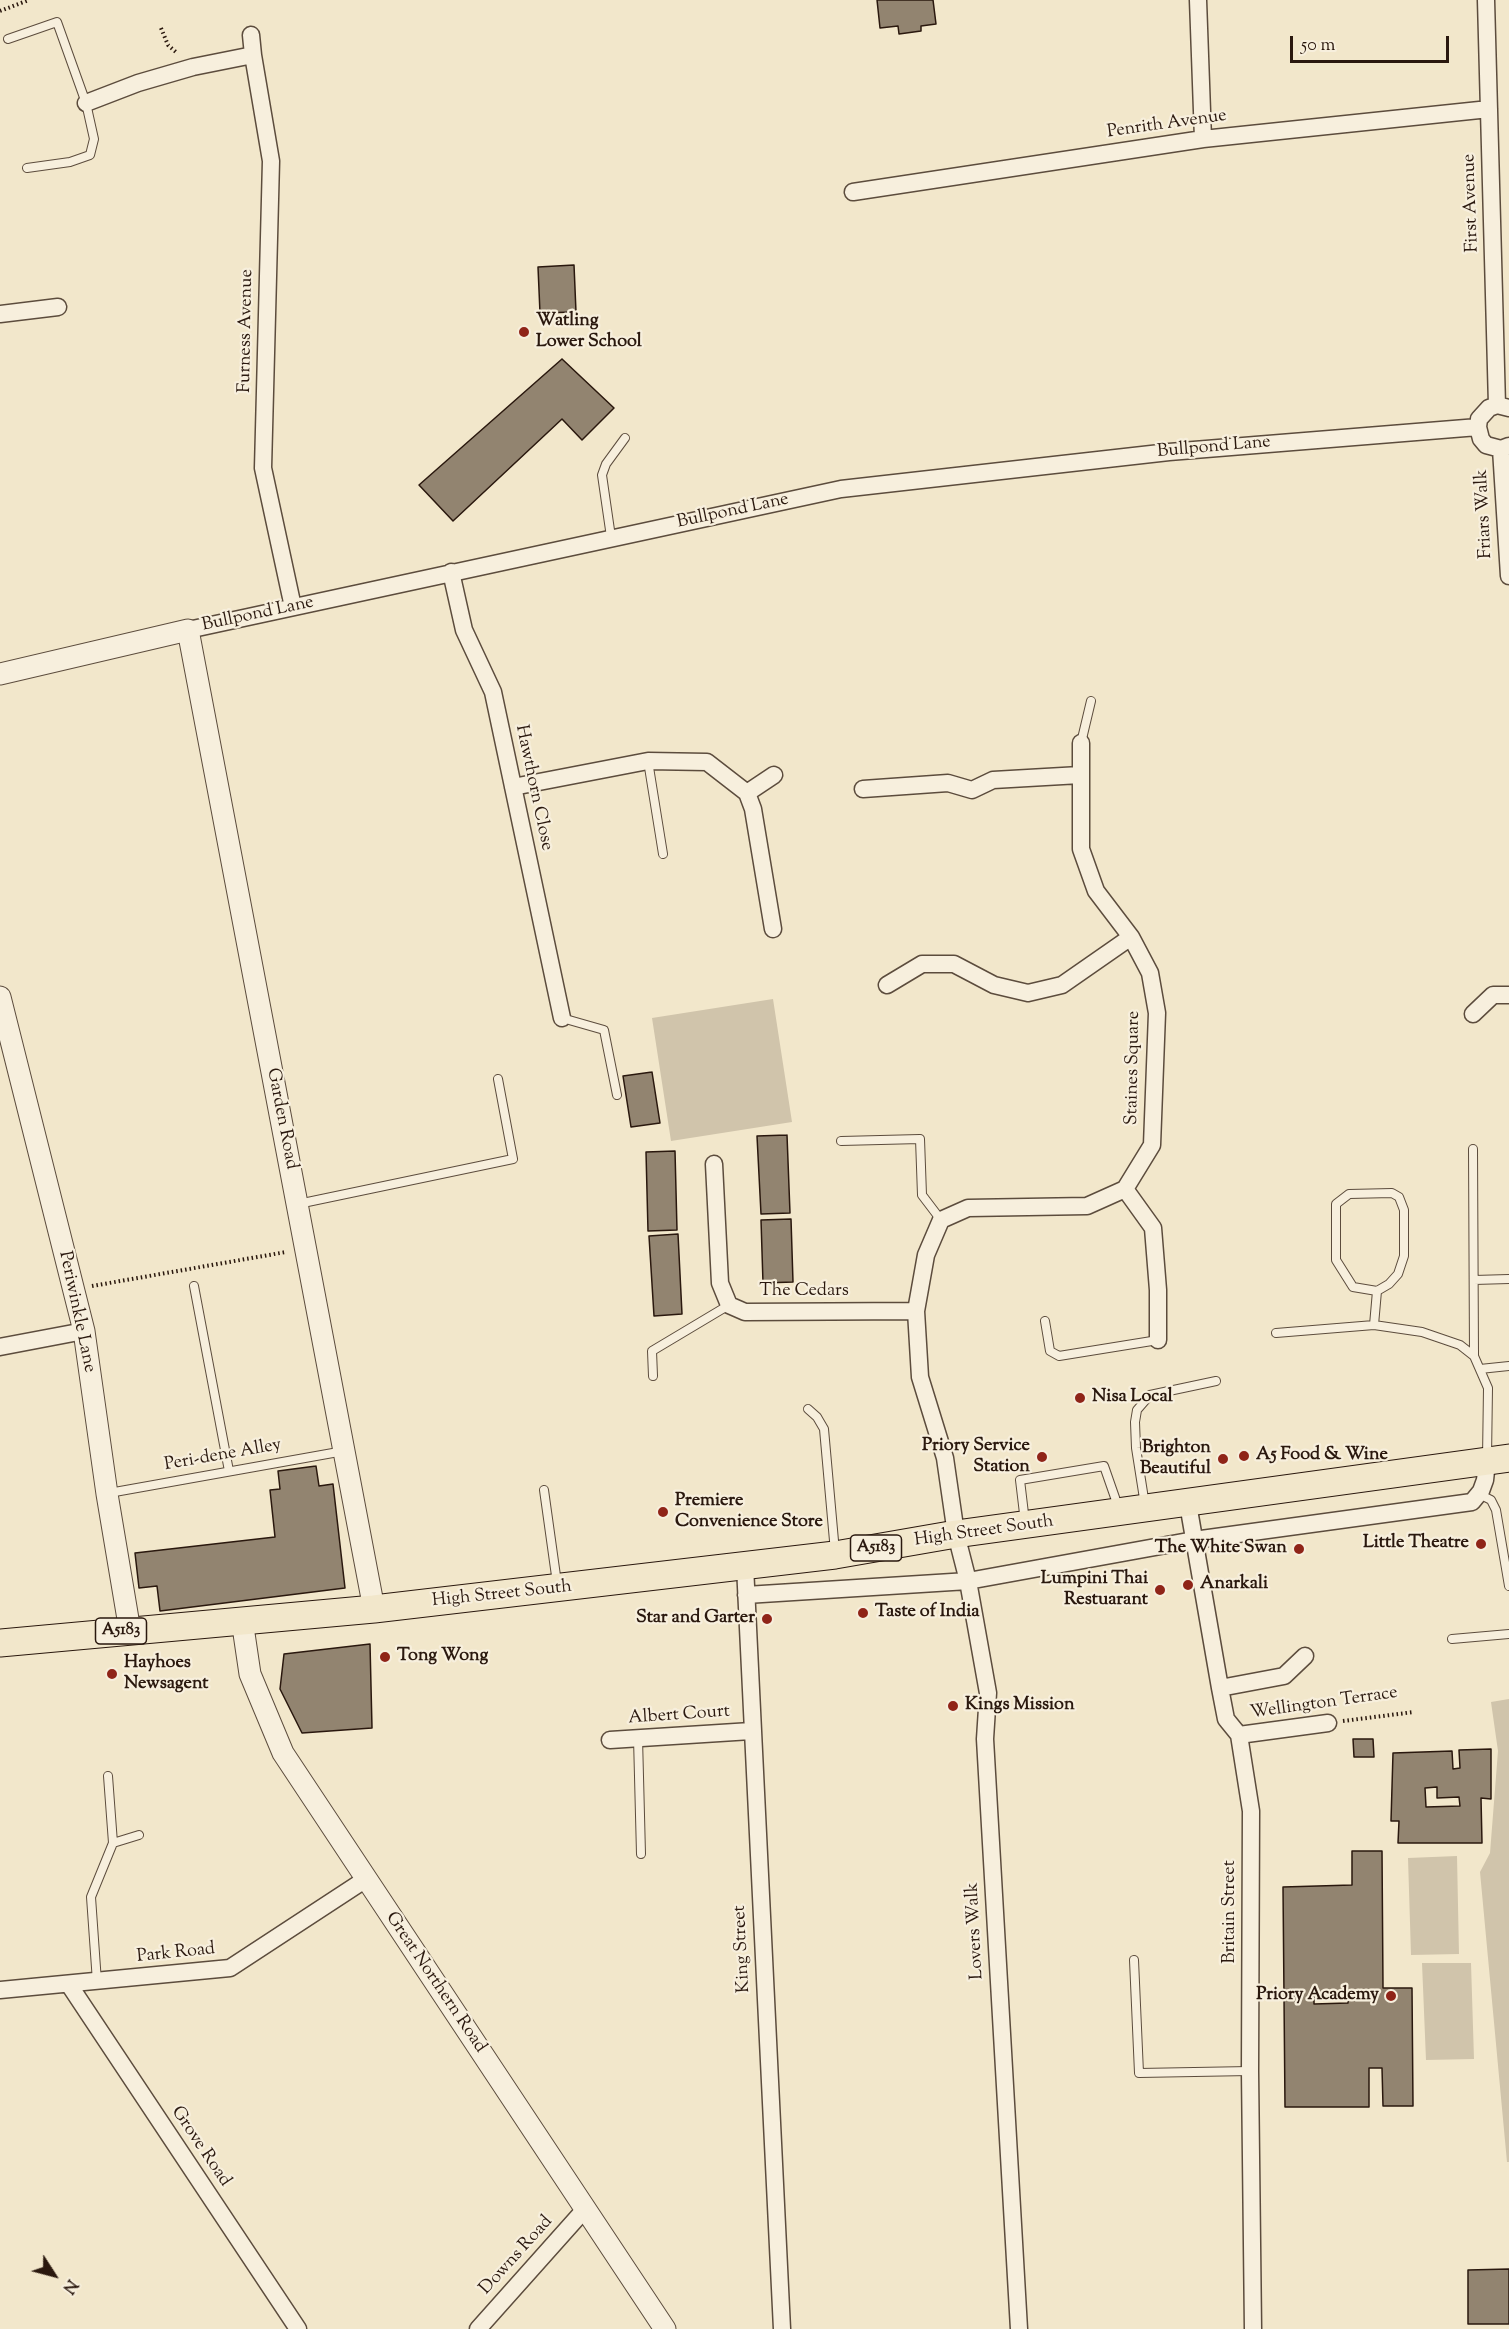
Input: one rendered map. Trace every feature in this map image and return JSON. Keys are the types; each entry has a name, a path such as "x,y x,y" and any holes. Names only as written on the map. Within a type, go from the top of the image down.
{"main road":[{"name":"High Street South","path":"242,1620 374,1609 835,1556 956,1534 1498,1460"},
{"name":"A5183","path":"0,1643 242,1620"}],"street":[{"path":"1198,0 1203,139"},
{"name":"First Avenue","path":"1486,0 1503,407"},
{"name":"Furness Avenue","path":"251,35 271,161 263,468 293,607"},
{"path":"86,104 138,83 193,67 253,55"},
{"name":"Penrith Avenue","path":"853,192 1203,139 1489,109"},
{"path":"0,314 58,307"},
{"path":"1503,407 1483,413 1478,427 1486,445 1505,448"},
{"name":"Bullpond Lane","path":"0,674 451,572 841,489 1170,452 1478,427"},
{"name":"Friars Walk","path":"1505,448 1509,576"},
{"name":"Hawthorn Close","path":"451,572 464,630 493,692 562,1018"},
{"name":"Garden Road","path":"188,630 374,1609"},
{"name":"Staines Square","path":"1081,743 1081,849 1096,891 1131,937 1150,973 1157,1013 1152,1145 1125,1189"},
{"path":"513,787 648,761 707,762 747,793 753,809 773,929"},
{"path":"747,793 774,775"},
{"path":"863,789 948,783 972,790 993,780 1080,775"},
{"path":"887,985 922,964 954,964 994,985 1028,993 1062,984 1131,937"},
{"path":"1473,1014 1493,995 1509,995"},
{"name":"Periwinkle Lane","path":"0,997 84,1331 107,1494 130,1630"},
{"path":"714,1164 720,1283 729,1305"},
{"path":"956,1534 945,1458 920,1377 916,1311 926,1255 941,1220 968,1208 1087,1206 1125,1189 1152,1228 1158,1290 1158,1340"},
{"name":"The Cedars","path":"729,1305 745,1312 916,1311"},
{"path":"0,1347 84,1331"},
{"path":"746,1595 968,1581 1194,1540 1472,1502 1498,1460"},
{"name":"Britain Street","path":"1188,1504 1226,1719 1239,1735 1251,1811 1250,2071 1253,2329"},
{"name":"Lovers Walk","path":"956,1534 968,1581 988,1692 985,1739 1019,2329"},
{"name":"King Street","path":"745,1566 751,1731 782,2329"},
{"name":"Great Northern Road","path":"242,1620 250,1674 283,1753 665,2329"},
{"path":"1220,1688 1284,1676 1305,1656"},
{"name":"Wellington Terrace","path":"1239,1735 1328,1723"},
{"name":"Albert Court","path":"610,1740 751,1731"},
{"name":"Park Road","path":"0,1990 70,1986 230,1968 366,1879"},
{"name":"Grove Road","path":"70,1986 298,2329"},
{"name":"Downs Road","path":"478,2329 585,2209"}],"lane":[{"path":"8,39 57,22 86,104 94,140 90,155 70,162 27,168"},
{"path":"611,537 602,475 606,464 625,438"},
{"path":"1081,743 1091,701"},
{"path":"648,761 663,854"},
{"path":"562,1018 604,1030 617,1095"},
{"path":"297,1204 513,1159 498,1079"},
{"path":"841,1141 920,1139 922,1195 941,1220"},
{"path":"1473,1149 1474,1356 1488,1388 1498,1460"},
{"path":"1392,1193 1399,1197 1404,1210 1404,1256 1398,1274 1389,1284 1377,1291 1353,1287 1336,1260 1336,1204 1349,1194 1392,1193"},
{"path":"1474,1280 1509,1279"},
{"path":"194,1286 229,1471"},
{"path":"1374,1325 1377,1291"},
{"path":"653,1376 652,1350 729,1305"},
{"path":"1046,1321 1050,1351 1059,1356 1158,1340"},
{"path":"1275,1333 1374,1325 1422,1332 1460,1345 1474,1356"},
{"path":"1480,1369 1509,1366"},
{"path":"1133,1511 1137,1410 1150,1395 1215,1381"},
{"path":"808,1409 825,1429 835,1556"},
{"name":"Peri-dene Alley","path":"107,1494 344,1451"},
{"path":"1025,1526 1020,1479 1104,1466 1133,1511"},
{"path":"544,1490 558,1589"},
{"path":"1479,1494 1491,1500 1496,1510 1509,1586"},
{"path":"1452,1639 1509,1634"},
{"path":"638,1738 641,1854"},
{"path":"97,1983 91,1897 113,1842 108,1776"},
{"path":"113,1842 139,1835"},
{"path":"1134,1960 1139,2073 1250,2071"}],"path":[{"path":"0,11 29,0"},
{"path":"161,28 168,45 193,67"},
{"path":"88,1287 292,1251"},
{"name":"Wellington Terrace","path":"1328,1723 1414,1712"}],"shaded area":[{"path":"773,999 792,1122 671,1141 652,1018"},
{"path":"1509,1699 1509,2162 1507,2162 1480,1872 1490,1853 1498,1751 1491,1702"},
{"path":"1457,1856 1459,1954 1411,1955 1408,1858"},
{"path":"1422,1963 1471,1963 1474,2059 1426,2060"}],"building":[{"path":"877,0 933,0 936,24 921,26 921,31 899,34 898,26 880,28"},
{"path":"574,265 576,312 540,313 538,267"},
{"path":"562,359 614,408 582,440 562,419 453,521 419,485"},
{"path":"652,1072 660,1123 631,1127 623,1076"},
{"path":"787,1135 790,1213 761,1214 757,1136"},
{"path":"675,1151 677,1230 648,1231 646,1152"},
{"path":"791,1219 793,1282 763,1283 761,1220"},
{"path":"678,1234 682,1314 654,1316 649,1236"},
{"path":"316,1466 319,1486 333,1484 345,1588 160,1611 157,1586 139,1588 135,1553 275,1537 270,1490 280,1489 278,1471"},
{"path":"370,1644 372,1728 302,1733 280,1689 284,1654"},
{"path":"1353,1739 1373,1739 1374,1757 1354,1757"},
{"path":"1491,1749 1491,1799 1481,1798 1482,1843 1398,1843 1399,1821 1391,1821 1393,1753 1452,1751 1453,1769 1460,1768 1459,1750","holes":["1437,1787 1437,1798 1459,1797 1460,1806 1426,1807 1425,1788"]},
{"path":"1352,1851 1382,1851 1383,1988 1412,1988 1413,2106 1383,2106 1382,2068 1369,2068 1369,2107 1285,2107 1283,1887 1352,1885","holes":["1348,1994 1348,2003 1314,2004 1314,1995"]},
{"path":"1509,2269 1509,2324 1468,2324 1468,2270"}],"place":[{"name":"Watling Lower School","path":"524,332"},
{"name":"Nisa Local","path":"1080,1398"},
{"name":"A5 Food & Wine","path":"1244,1456"},
{"name":"Priory Service Station","path":"1042,1457"},
{"name":"Brighton Beautiful","path":"1223,1459"},
{"name":"Premiere Convenience Store","path":"663,1512"},
{"name":"Little Theatre","path":"1481,1544"},
{"name":"The White Swan","path":"1299,1549"},
{"name":"Anarkali","path":"1188,1585"},
{"name":"Lumpini Thai Restuarant","path":"1160,1590"},
{"name":"Taste of India","path":"863,1613"},
{"name":"Star and Garter","path":"767,1619"},
{"name":"Tong Wong","path":"385,1657"},
{"name":"Hayhoes Newsagent","path":"112,1674"},
{"name":"Kings Mission","path":"953,1706"},
{"name":"Priory Academy","path":"1391,1996"}]}
